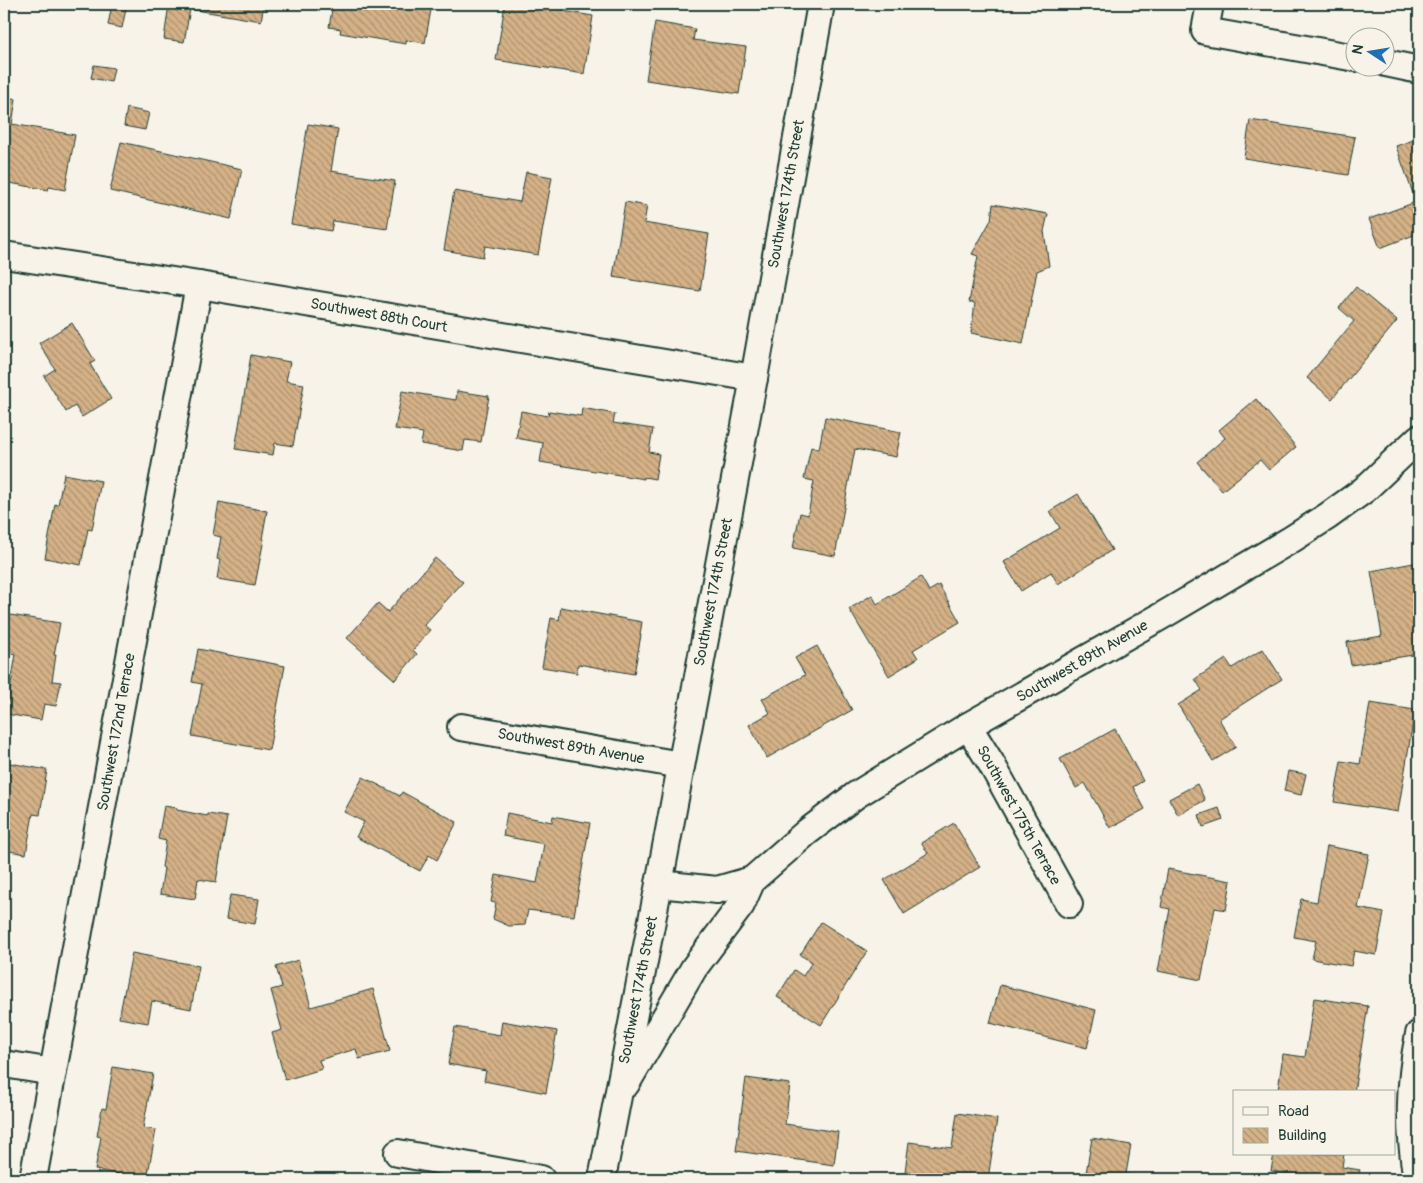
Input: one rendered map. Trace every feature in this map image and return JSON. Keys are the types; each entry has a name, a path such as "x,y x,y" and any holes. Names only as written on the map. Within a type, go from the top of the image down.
{"street":[{"name":"Southwest 174th Street","path":"602,1179 754,378 821,4"},
{"path":"1210,4 1205,31 1346,56"},
{"path":"1396,66 1419,70"},
{"name":"Southwest 88th Court","path":"4,255 198,285 754,378"},
{"name":"Southwest 172nd Terrace","path":"33,1179 198,285"},
{"name":"Southwest 89th Avenue","path":"659,884 717,890 752,880 807,832 856,795 968,726 1292,539 1364,490 1417,445"},
{"name":"Southwest 175th Terrace","path":"968,726 991,763 1069,904"},
{"name":"Southwest 89th Avenue","path":"461,727 680,765"},
{"name":"Southwest 89th Avenue","path":"617,1099 657,1034 694,968 742,905 752,880"},
{"path":"1417,1179 1410,1121 1411,1088 1419,1034"},
{"path":"4,1064 53,1072"},
{"path":"398,1153 541,1179"}],"building":[{"path":"112,4 127,4 122,28 108,25"},
{"path":"169,4 264,4 261,21 190,9 184,42 164,39"},
{"path":"333,4 432,4 425,43 406,40 406,44 340,33 341,29 329,27"},
{"path":"505,4 533,7 533,4 551,4 564,6 563,11 593,16 584,74 496,60"},
{"path":"655,22 695,29 693,40 746,47 739,94 646,80"},
{"path":"94,65 114,68 111,82 91,78"},
{"path":"4,96 16,99 12,124 75,135 65,190 49,187 48,190 4,182"},
{"path":"127,108 149,113 145,130 124,126"},
{"path":"1250,120 1355,137 1348,175 1244,158"},
{"path":"308,124 338,129 331,171 395,181 387,229 333,221 331,231 291,224"},
{"path":"1419,138 1419,233 1380,248 1369,219 1416,202 1396,146"},
{"path":"121,142 242,169 231,219 110,191"},
{"path":"526,172 552,177 538,255 485,246 483,257 444,250 454,191 520,202"},
{"path":"625,202 647,206 644,223 709,234 700,291 613,277"},
{"path":"993,204 1048,214 1044,231 1049,266 1037,271 1023,344 971,333 975,303 969,302 978,256 972,254 991,220"},
{"path":"1356,287 1397,321 1332,399 1307,378 1354,321 1339,308"},
{"path":"72,323 95,361 90,364 111,399 82,417 75,406 66,412 44,376 55,369 39,343"},
{"path":"251,355 290,362 286,381 304,384 293,446 275,443 273,455 235,449"},
{"path":"402,391 456,400 457,391 489,396 481,442 465,440 463,451 421,444 423,433 395,429"},
{"path":"1256,399 1296,447 1269,470 1260,460 1222,491 1197,462 1225,438 1219,430"},
{"path":"582,408 615,414 613,423 653,429 649,452 659,454 655,479 644,477 644,479 540,462 543,443 516,438 521,411 548,416 549,411 581,416"},
{"path":"825,417 901,432 896,457 855,449 835,556 793,548 800,513 808,515 814,481 804,479 811,447 819,449"},
{"path":"64,474 101,481 92,530 88,529 81,565 45,558 55,504 58,505"},
{"path":"1078,494 1112,550 1058,584 1051,572 1021,591 1004,562 1060,528 1050,511"},
{"path":"219,502 267,511 262,539 264,539 255,585 217,579 220,560 217,559 221,537 213,535"},
{"path":"435,558 463,582 424,625 430,630 413,650 417,654 395,680 347,638 378,603 388,612"},
{"path":"1419,562 1419,654 1351,665 1347,642 1382,636 1371,571"},
{"path":"921,577 929,591 939,585 960,622 913,650 918,658 889,676 849,609 872,595 877,604"},
{"path":"561,607 642,622 634,674 578,664 577,673 542,667 551,618 559,620"},
{"path":"4,614 60,623 54,655 56,655 52,681 61,682 56,706 44,704 41,720 6,714 16,654 4,652"},
{"path":"817,646 852,710 767,758 749,725 770,713 762,699 805,675 795,658"},
{"path":"198,649 285,666 269,750 192,736 202,684 192,682"},
{"path":"1263,649 1282,679 1219,719 1236,747 1213,761 1178,705 1202,690 1195,679 1226,659 1232,668"},
{"path":"1370,703 1415,710 1398,812 1334,802 1341,761 1360,764"},
{"path":"1115,729 1143,781 1133,787 1145,809 1110,828 1085,783 1076,788 1060,759"},
{"path":"10,763 47,770 40,815 33,814 26,854 4,850 4,792"},
{"path":"1288,771 1306,774 1301,795 1284,791"},
{"path":"363,777 400,796 402,792 457,822 437,860 429,855 420,871 356,837 364,822 344,812"},
{"path":"1197,784 1205,800 1178,815 1169,799"},
{"path":"164,806 207,816 208,814 227,817 216,882 198,879 195,899 160,894 166,841 158,839"},
{"path":"1219,808 1223,820 1203,827 1199,815"},
{"path":"507,813 552,822 553,816 590,823 574,916 528,910 525,925 509,926 493,919 496,903 491,902 496,875 537,883 544,844 503,836"},
{"path":"954,823 980,867 904,914 884,880 928,853 921,843"},
{"path":"1327,846 1369,854 1358,908 1384,913 1376,955 1354,951 1351,966 1312,959 1316,941 1294,937 1301,899 1317,902"},
{"path":"1168,869 1231,881 1226,910 1215,908 1201,980 1158,971 1170,909 1161,907"},
{"path":"230,895 259,899 255,924 226,919"},
{"path":"821,922 867,951 821,1025 777,997 794,970 803,976 812,962 800,955"},
{"path":"132,953 199,966 191,1009 152,1001 148,1023 119,1018"},
{"path":"298,960 311,1007 373,989 390,1051 359,1059 356,1049 319,1060 322,1069 285,1080 272,1033 282,1030 271,990 282,987 276,967"},
{"path":"1000,985 1096,1010 1087,1048 990,1023"},
{"path":"1314,998 1368,1006 1354,1090 1278,1090 1283,1054 1305,1057"},
{"path":"502,1021 557,1031 546,1093 484,1081 486,1071 448,1064 455,1027 500,1035"},
{"path":"113,1067 153,1074 143,1128 156,1130 147,1179 95,1170 101,1137 97,1136 102,1108 106,1109"},
{"path":"746,1078 790,1084 785,1124 838,1132 834,1165 736,1151"},
{"path":"957,1113 997,1119 988,1179 904,1179 909,1142 952,1148"},
{"path":"1092,1138 1131,1145 1126,1174 1155,1179 1085,1179"},
{"path":"1274,1156 1344,1156 1342,1167 1360,1170 1358,1179 1301,1179 1301,1176 1271,1171"}]}
